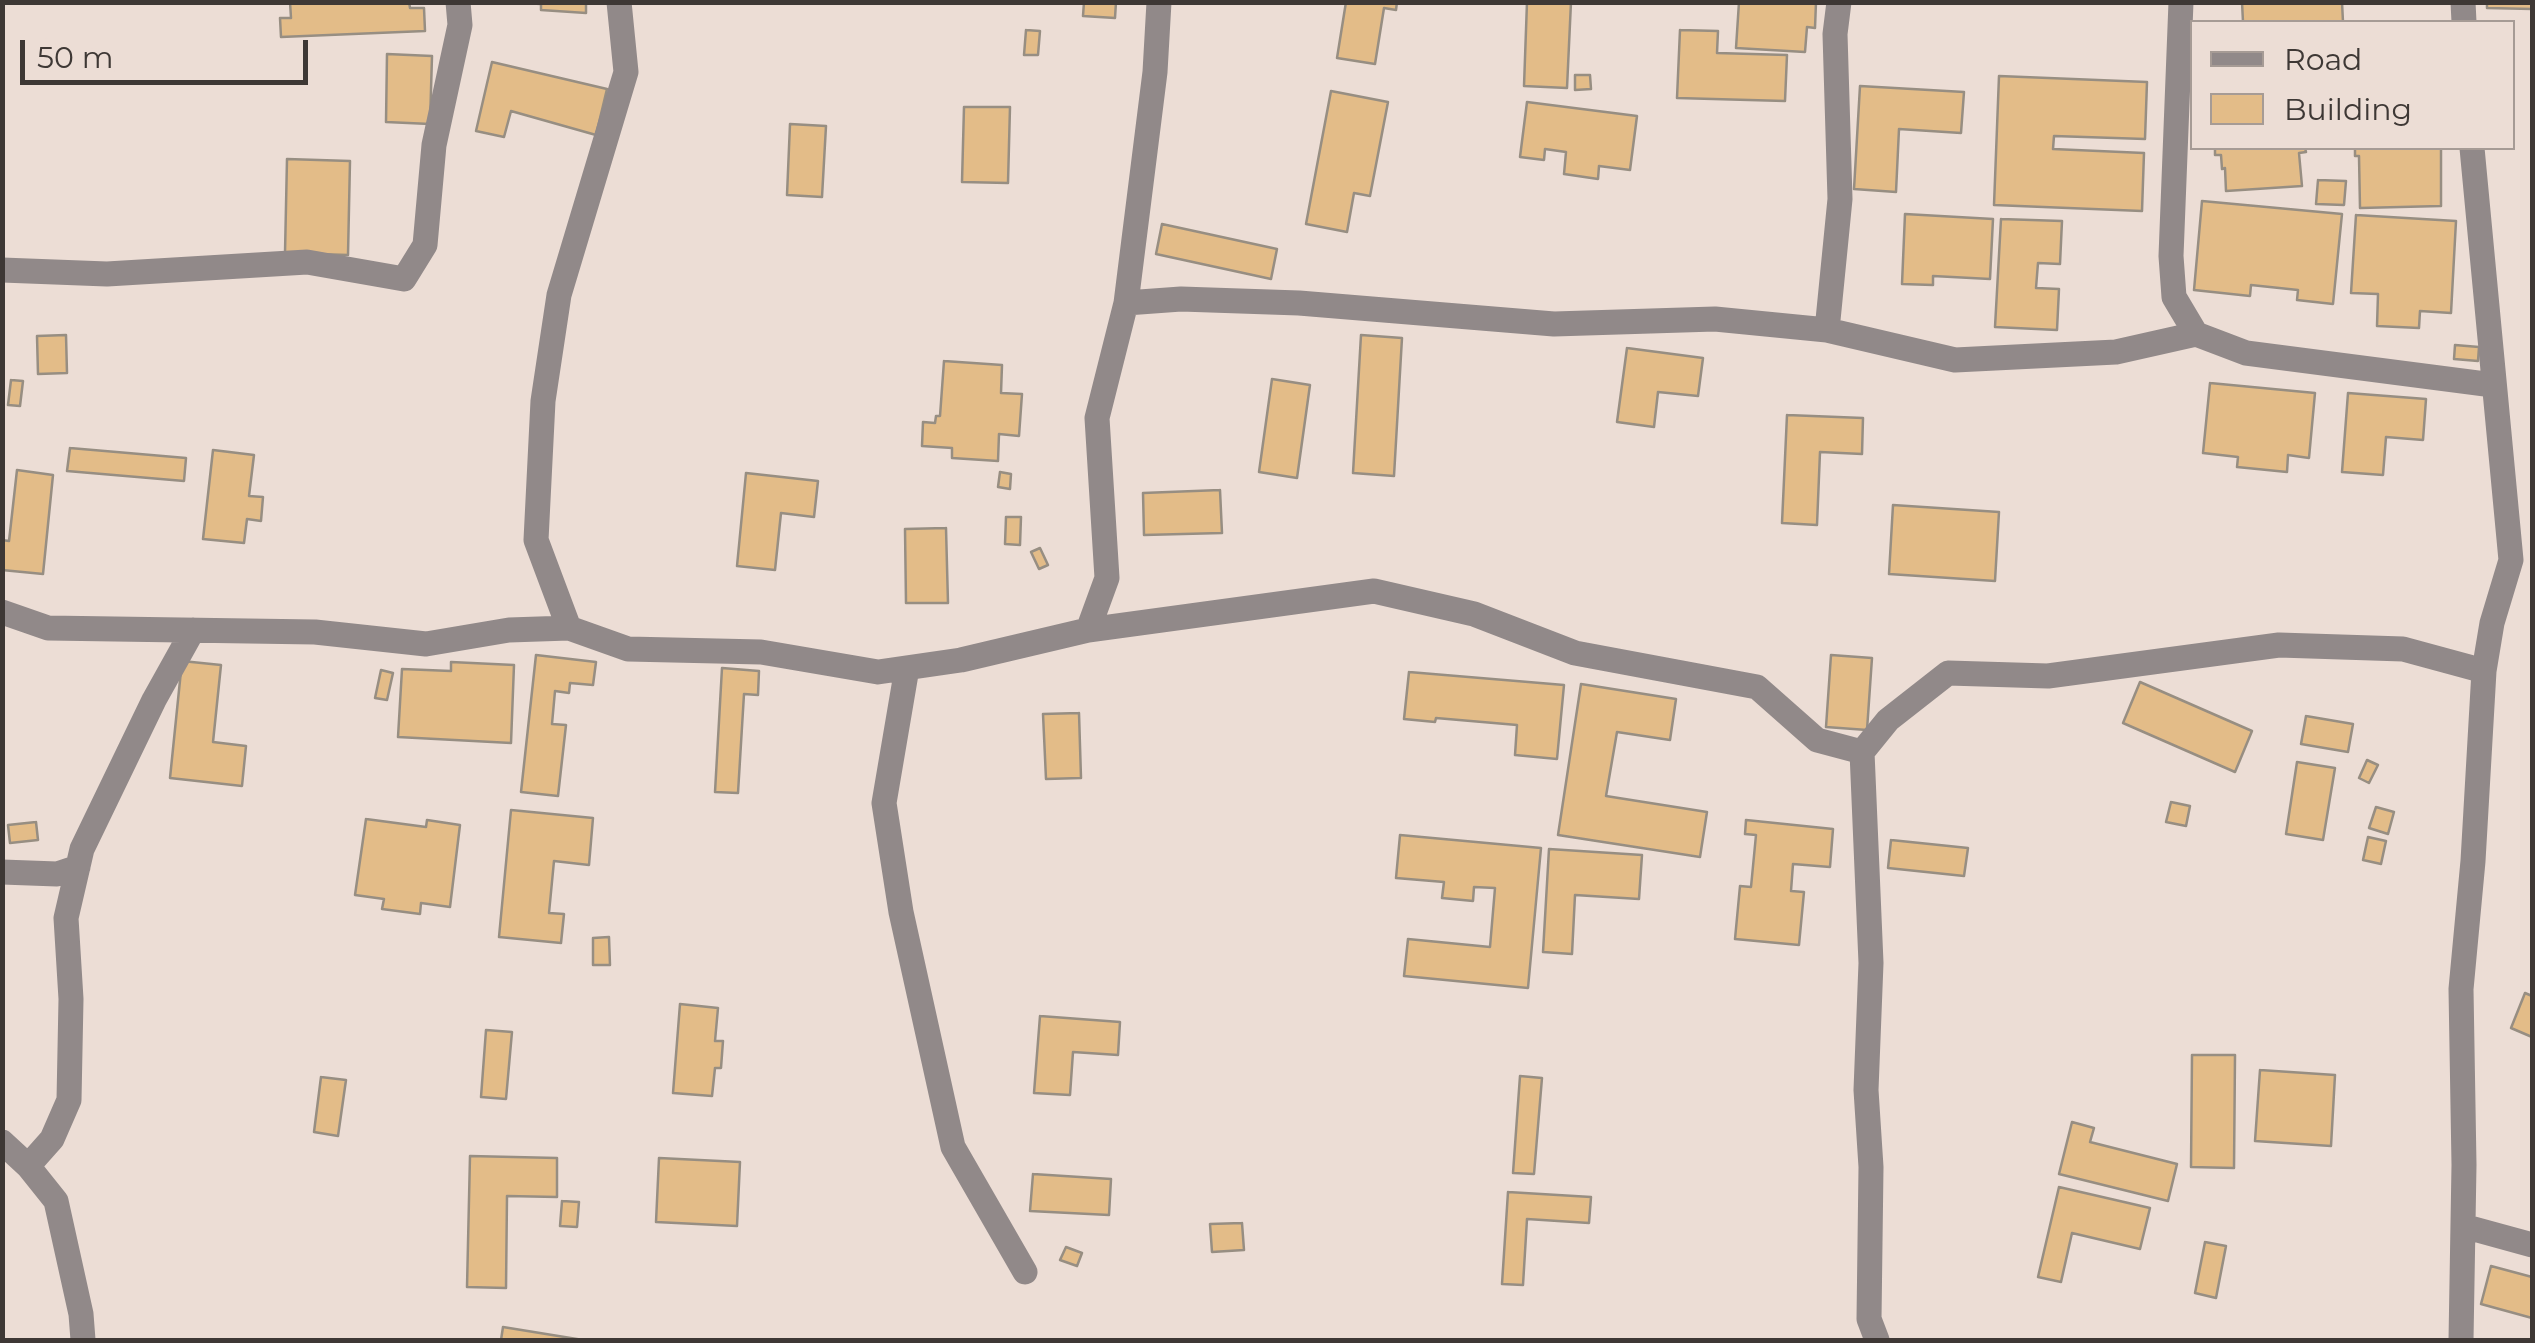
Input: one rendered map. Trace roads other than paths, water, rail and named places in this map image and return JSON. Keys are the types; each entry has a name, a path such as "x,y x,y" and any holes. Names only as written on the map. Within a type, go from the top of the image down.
{"street":[{"path":"2,270 107,274 307,262 404,279 425,245 434,145 460,24 458,2"},
{"path":"569,628 536,540 543,402 559,295 626,72 619,2"},
{"path":"1088,630 1107,578 1097,418 1126,303 1155,72 1159,2"},
{"path":"1826,330 1840,199 1835,34 1839,2"},
{"path":"2181,2 2171,256 2174,298 2196,334"},
{"path":"2461,1340 2461,989 2484,671 2492,623 2511,560 2472,150"},
{"path":"1126,303 1181,299 1299,302 1554,324 1715,320 1826,330 1955,360 2116,352 2196,334 2246,353 2493,386"},
{"path":"2511,560 2532,575"},
{"path":"2,612 48,628 316,632 426,644 509,630 569,628 628,649 761,652 878,672 961,660 1088,630 1374,591 1474,614 1576,652 1757,686 1816,740 1862,752"},
{"path":"28,1166 52,1139 70,1100 71,999 66,918 82,849 154,700 193,630"},
{"path":"1878,1340 1869,1319 1871,1166 1866,1090 1871,963 1862,752 1888,720 1948,673 2048,676 2279,645 2402,649 2484,671"},
{"path":"906,668 884,803 901,912 954,1147 1025,1272"},
{"path":"2,872 57,874 78,867"},
{"path":"2,1142 28,1166 56,1202 81,1314 83,1340"},
{"path":"2463,1226 2532,1244"}]}
